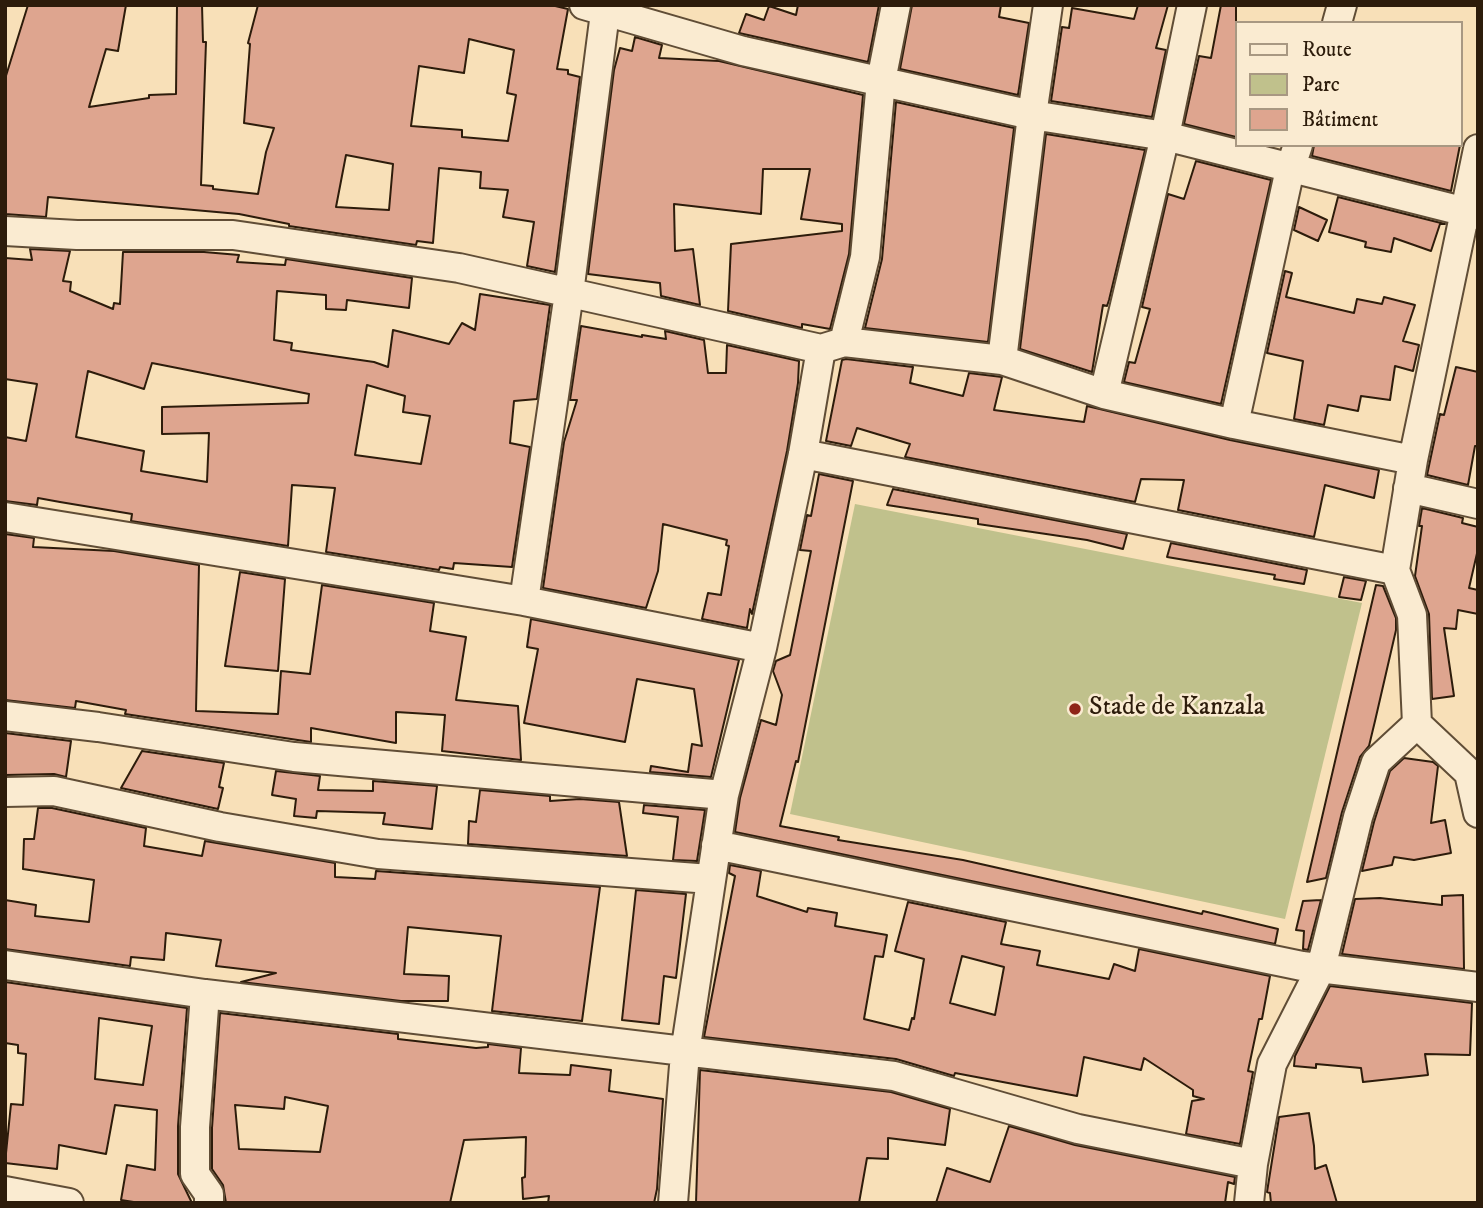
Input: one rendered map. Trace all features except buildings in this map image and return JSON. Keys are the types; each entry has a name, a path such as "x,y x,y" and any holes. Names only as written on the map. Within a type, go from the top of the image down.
{"street":[{"path":"673,1203 685,1053 724,796 762,648 803,454 833,346 865,257 881,81 896,5"},
{"path":"1002,360 1048,5"},
{"path":"1104,394 1165,136 1192,5"},
{"path":"524,601 569,293 598,8 743,51 1032,115 1294,157 1471,213"},
{"path":"1478,149 1471,213 1413,460 1395,570 1412,615 1417,724 1473,774 1478,813"},
{"path":"1234,424 1294,157"},
{"path":"5,231 77,235 233,235 459,268 833,346 1002,360 1104,394 1234,424 1413,460"},
{"path":"803,454 1395,570"},
{"path":"1408,488 1478,504"},
{"path":"5,517 524,601 762,648"},
{"path":"5,716 98,727 294,757 724,796"},
{"path":"1249,1203 1253,1164 1272,1064 1321,968 1358,817 1376,762 1417,724"},
{"path":"5,792 54,791 220,827 378,854 710,878"},
{"path":"716,845 1321,968 1478,987"},
{"path":"5,965 205,995 894,1076 1077,1129 1253,1164"},
{"path":"205,995 195,1127 195,1174 209,1194 209,1203"},
{"path":"5,1191 69,1203"}],"green space":[{"name":"Stade de Kanzala","path":"855,504 1362,603 1285,919 790,814"}],"place":[{"name":"Stade de Kanzala","path":"1075,709"}]}
